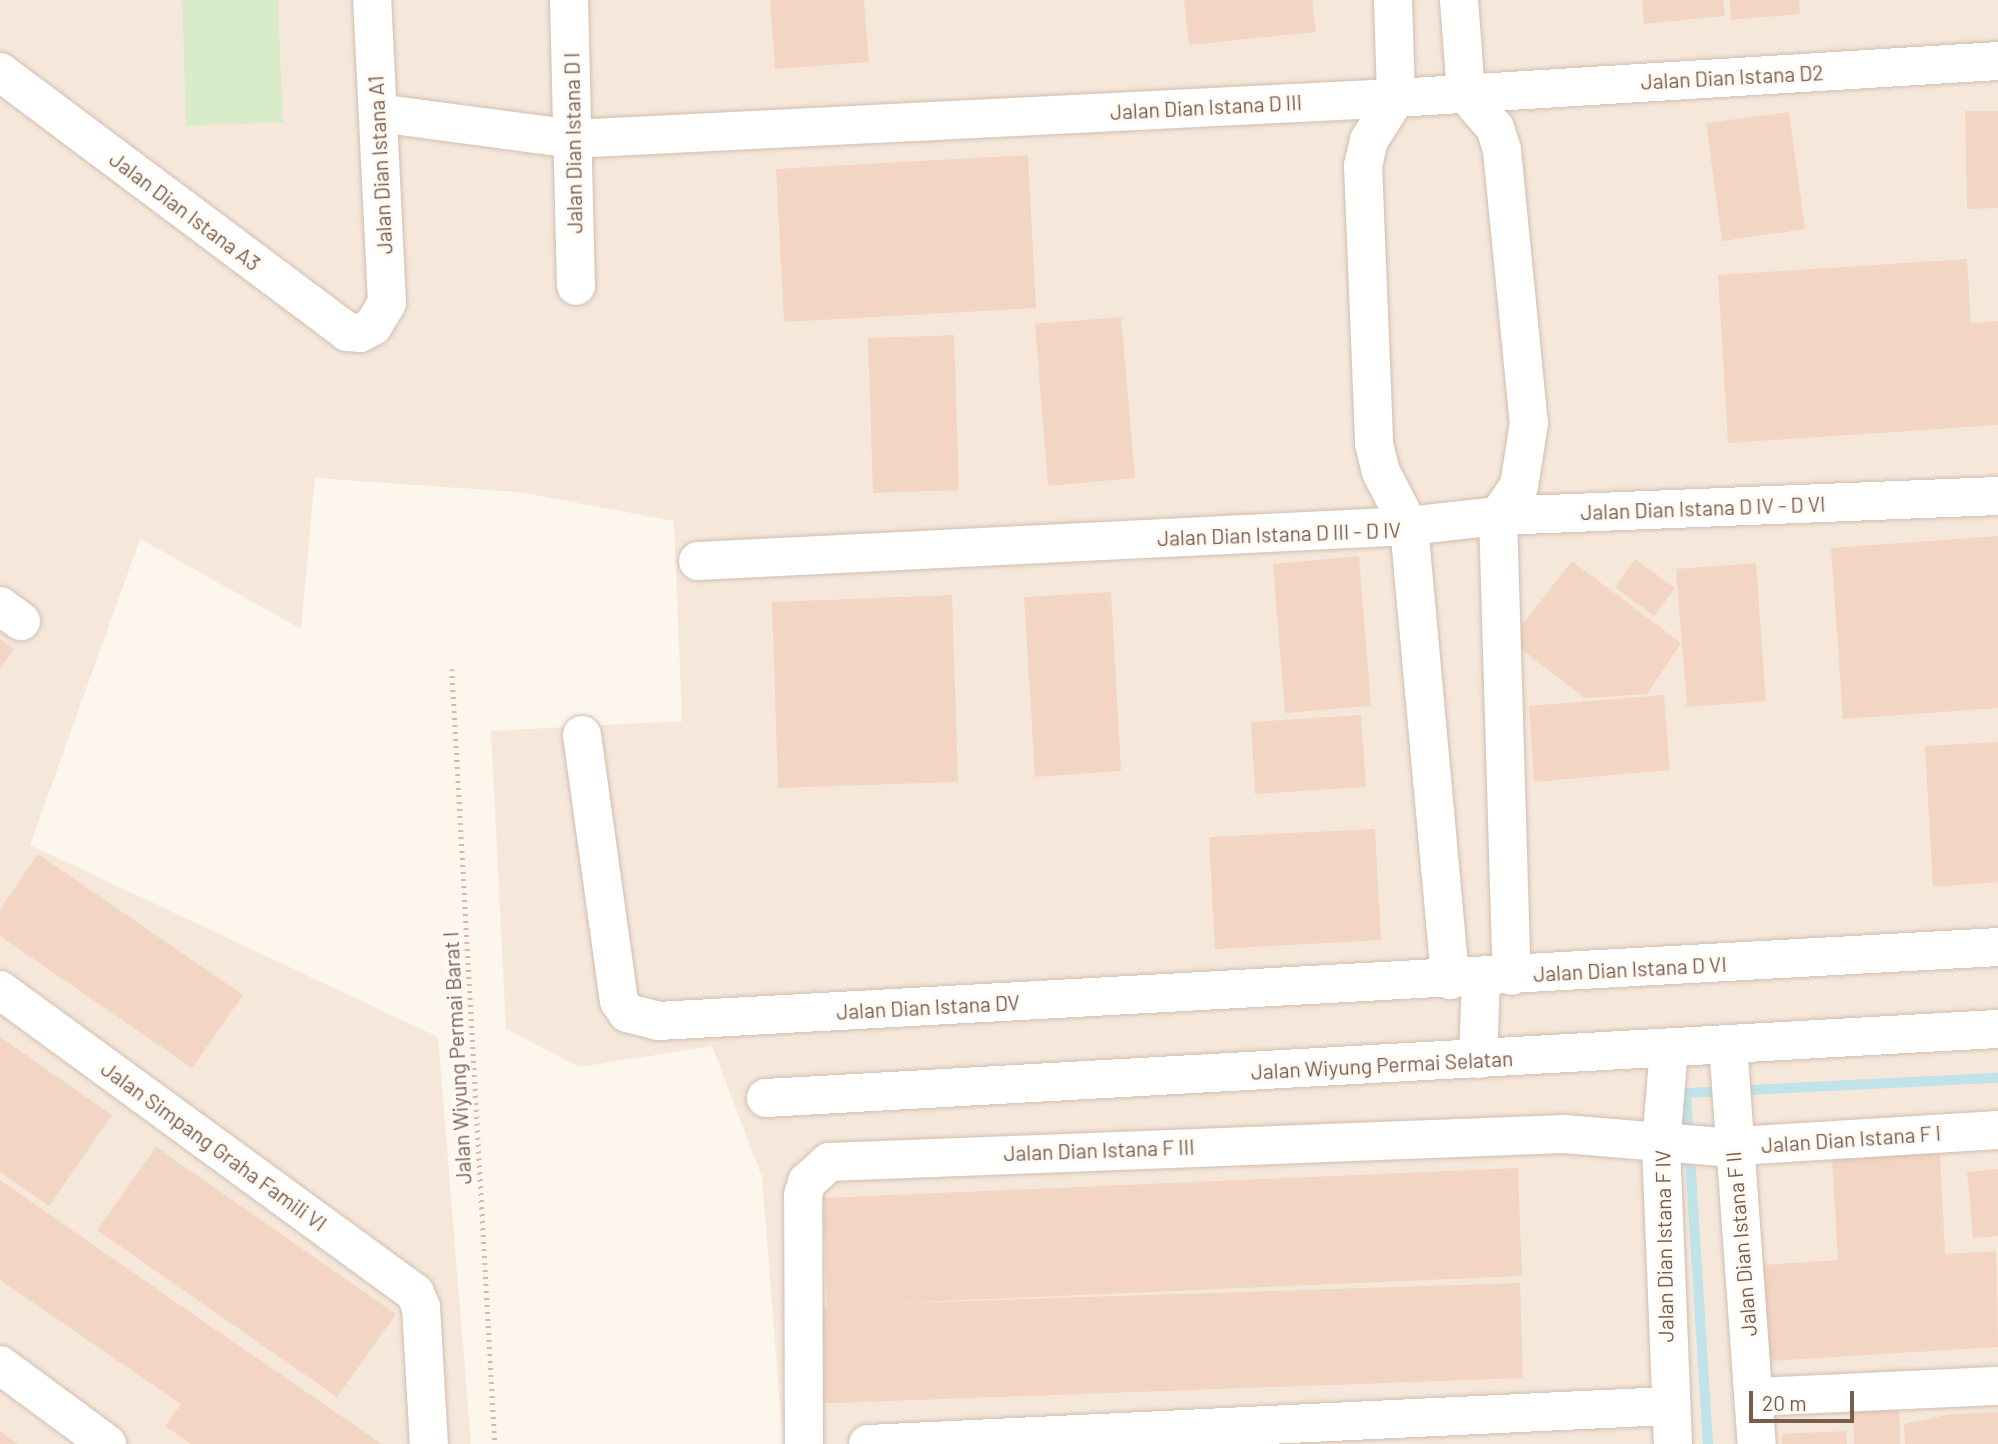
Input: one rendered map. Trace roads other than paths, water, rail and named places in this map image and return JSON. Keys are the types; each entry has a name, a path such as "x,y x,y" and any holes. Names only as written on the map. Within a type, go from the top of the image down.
{"street":[{"name":"Jalan Dian Istana A1","path":"372,0 387,303 373,326"},
{"name":"Jalan Dian Istana D I","path":"569,0 576,286"},
{"path":"1393,0 1396,98 1369,140 1363,165 1374,444 1381,472 1409,526"},
{"path":"1460,0 1466,94 1495,128 1503,150 1529,423 1519,486 1498,516"},
{"name":"Jalan Dian Istana D2","path":"1396,98 1998,61"},
{"name":"Jalan Dian Istana A3","path":"0,72 347,332 360,333 373,326"},
{"name":"Jalan Dian Istana D III","path":"378,113 572,139 1396,98"},
{"name":"Jalan Dian Istana D IV - D VI","path":"1409,526 1498,516 1998,496"},
{"name":"Jalan Dian Istana D VI","path":"1498,516 1481,978 1998,947"},
{"name":"Jalan Dian Istana D III - D IV","path":"698,561 1409,526 1481,978"},
{"name":"Jalan Dian Istana DV","path":"582,734 619,1001 627,1013 640,1018 658,1021 1481,978"},
{"path":"1478,1059 1481,978"},
{"name":"Jalan Simpang Graha Famili VI","path":"0,990 410,1287 421,1307 429,1444"},
{"name":"Jalan Wiyung Permai Selatan","path":"766,1098 1669,1049 1728,1055 1998,1029"},
{"name":"Jalan Dian Istana F IV","path":"1669,1049 1666,1145 1668,1406 1673,1444"},
{"name":"Jalan Dian Istana F II","path":"1728,1055 1728,1138 1757,1444"},
{"name":"Jalan Dian Istana F I","path":"1666,1145 1728,1138 1998,1130"},
{"name":"Jalan Dian Istana F III","path":"804,1444 803,1195 807,1182 829,1162 1564,1134 1666,1145"},
{"path":"0,1365 107,1444"},
{"path":"1754,1397 1998,1385"},
{"path":"868,1444 1668,1406"}],"waterway":[{"path":"1708,1444 1686,1093 1998,1078"}]}
